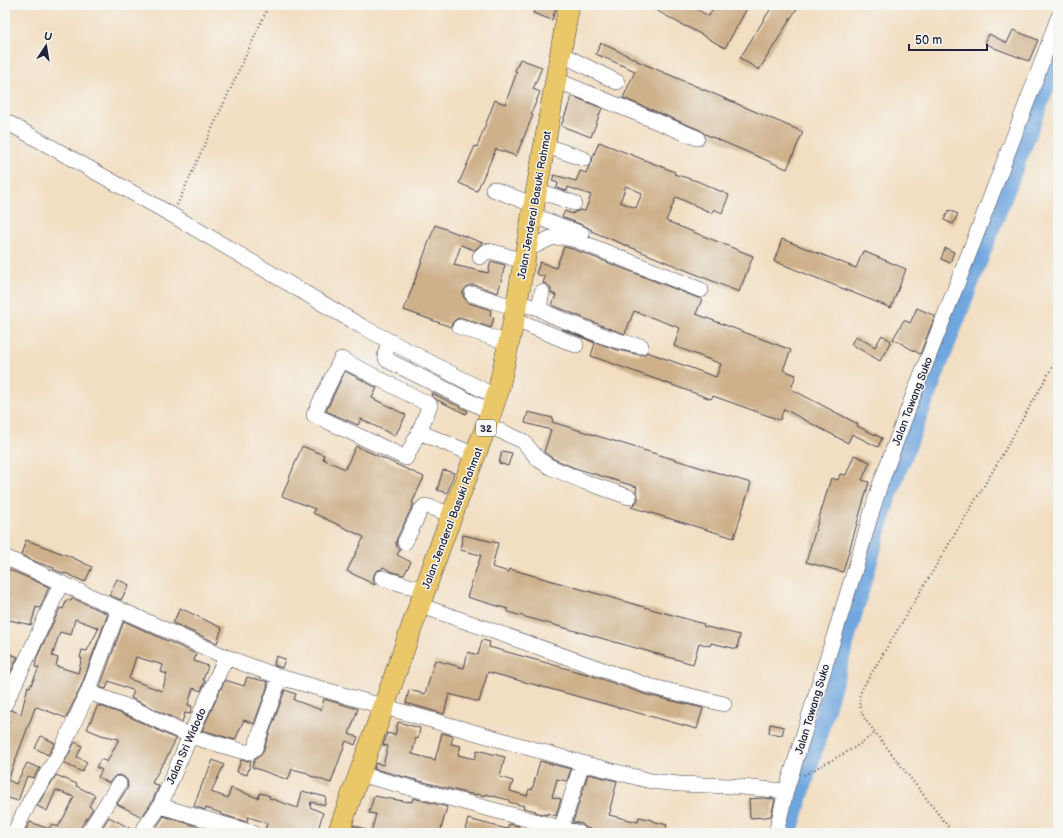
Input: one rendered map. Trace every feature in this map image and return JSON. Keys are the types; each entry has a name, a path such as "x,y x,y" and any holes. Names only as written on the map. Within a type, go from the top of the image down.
{"highway":[{"name":"Jalan Jenderal Basuki Rahmat","path":"338,833 422,597 492,411 516,310 569,5"}],"street":[{"name":"Jalan Tawang Suko","path":"776,833 786,791 880,485 913,396 994,190 1058,18"},
{"path":"561,54 618,82"},
{"path":"556,80 697,138"},
{"path":"5,121 172,215 361,326 472,384 492,411 498,430 523,441 538,459 550,467 585,482 629,497"},
{"path":"544,145 584,159"},
{"path":"493,189 534,203 690,275"},
{"path":"534,203 574,203"},
{"path":"480,257 486,251 525,256 551,238 562,237 576,240 702,290"},
{"path":"539,308 542,292"},
{"path":"472,294 516,310 539,308 547,314 589,331 628,344 641,346"},
{"path":"516,310 525,323 576,344"},
{"path":"460,327 509,343"},
{"path":"390,341 385,354 386,360 492,411"},
{"path":"341,359 430,406 419,432 406,458 314,415 341,359"},
{"path":"417,375 425,359"},
{"path":"439,386 447,371"},
{"path":"465,399 472,384"},
{"path":"419,432 475,455"},
{"path":"405,542 420,511 425,506 452,515"},
{"path":"5,557 226,657 280,677 582,763 651,781 786,791"},
{"path":"382,578 409,586 422,597 649,686 724,704"},
{"path":"5,704 61,583"},
{"path":"14,833 31,799 60,753 88,692 119,609"},
{"name":"Jalan Sri Widodo","path":"141,833 160,806 226,657"},
{"path":"88,692 134,710 190,736 245,752 250,752 255,748 280,677"},
{"path":"561,831 582,763"},
{"path":"359,774 561,831 579,833"},
{"path":"88,833 119,784"},
{"path":"160,806 253,833"}],"path":[{"path":"172,215 269,5"},
{"path":"952,833 864,718 860,706 859,695 997,464 1058,357"},
{"path":"803,775 854,748 875,733"}],"building":[{"path":"536,5 557,5 552,20 533,13"},
{"path":"647,5 689,5 709,16 715,5 749,5 725,48"},
{"path":"773,5 799,5 759,70 740,58"},
{"path":"1013,30 1038,40 1029,61 985,43 989,34 1007,43"},
{"path":"601,43 637,61 803,132 787,169 705,134 700,130 623,98 635,71 596,54"},
{"path":"520,59 542,67 533,89 540,92 531,114 533,115 516,156 496,149 477,191 459,183 475,146 477,147 495,100 505,104 517,72 515,71"},
{"path":"572,96 602,108 591,137 561,126"},
{"path":"599,142 675,172 674,174 697,181 729,195 722,213 714,209 712,213 676,197 666,221 753,256 739,292 591,231 592,230 585,226 562,217 565,211 573,214 574,212 580,210 585,211 591,195 568,187 567,191 557,188 558,183 552,181 554,175 576,181 580,171 586,173","holes":["626,186 642,193 636,208 620,202"]},
{"path":"949,210 958,214 953,224 944,220"},
{"path":"435,225 483,243 474,250 461,245 454,265 488,273 491,261 505,265 498,293 475,285 466,287 463,292 463,296 469,303 491,310 490,316 494,317 491,328 463,318 459,318 454,321 451,327 404,310"},
{"path":"782,239 856,268 863,251 906,269 891,308 774,261"},
{"path":"564,247 573,249 702,299 696,314 791,350 783,370 796,375 791,389 858,424 857,426 882,438 878,447 852,434 848,443 784,409 780,420 713,396 711,399 591,356 595,343 562,329 614,349 640,355 644,355 647,352 716,377 721,364 674,346 680,328 634,311 625,334 552,305 556,295 551,293 551,289 548,285 543,283 545,277 536,274 540,262 556,268"},
{"path":"945,248 954,252 950,263 941,259"},
{"path":"917,308 935,316 920,354 893,339 904,320 910,323"},
{"path":"882,335 891,341 880,361 851,344 856,336 875,347"},
{"path":"345,371 377,388 372,398 406,415 395,436 361,419 358,425 326,411"},
{"path":"432,393 468,411 466,414 437,400 431,395"},
{"path":"528,412 553,418 552,422 751,483 734,538 631,507 638,500 636,491 637,487 575,468 554,459 544,452 551,430 525,423"},
{"path":"302,446 324,455 323,459 345,469 356,446 424,477 412,503 414,504 397,538 397,547 400,549 397,555 411,562 404,575 392,572 383,567 382,569 376,571 374,575 373,580 375,585 347,571 364,537 313,513 315,509 282,496"},
{"path":"502,451 512,453 508,466 499,463"},
{"path":"854,455 870,462 862,480 869,482 843,572 806,562 831,478 838,480 840,474 846,475"},
{"path":"443,470 454,473 447,493 437,490"},
{"path":"463,535 498,543 492,567 509,572 510,569 704,624 703,626 740,635 737,649 711,643 710,646 699,643 693,664 508,612 508,609 467,597 481,555 460,550"},
{"path":"26,540 69,556 92,567 85,582 21,555"},
{"path":"5,568 49,587 40,608 36,607 31,625 5,619"},
{"path":"117,579 129,585 121,600 109,595"},
{"path":"72,598 108,614 80,689 66,718 37,707 35,708 8,780 16,784 27,763 40,768 33,778 27,776 18,801 5,797 5,731 9,721 5,720 5,714 11,710 21,714 28,686 30,687 39,668 35,667 37,657 60,608 63,609 67,600 71,601","holes":["75,619 99,628 87,651 82,650 80,658 82,658 78,673 56,666 58,658 52,656 60,632 71,635"]},
{"path":"180,608 222,628 217,643 173,623"},
{"path":"124,621 196,654 194,661 208,666 201,691 193,688 188,705 192,706 190,714 185,713 182,722 131,698 134,691 109,681 106,689 100,687","holes":["136,657 163,665 161,672 167,674 162,691 129,679"]},
{"path":"482,640 490,642 489,647 590,675 647,695 703,708 697,729 488,672 479,702 449,694 444,714 406,703 409,690 425,694 435,660 464,668 468,652 478,655"},
{"path":"5,652 18,657 5,683"},
{"path":"276,656 285,659 282,668 274,665"},
{"path":"247,677 268,682 254,724 244,720 235,740 202,730 225,680 244,686"},
{"path":"285,690 296,694 294,700 321,710 324,699 358,709 349,734 358,737 355,745 346,741 331,783 308,775 308,773 292,769 288,780 252,767 255,759 261,755 263,751"},
{"path":"98,705 130,717 176,739 152,783 159,786 152,802 142,817 117,804 127,789 127,780 124,777 120,775 115,776 109,783 98,777 102,770 96,767 101,759 107,762 119,739 101,735 87,729"},
{"path":"398,722 420,728 418,739 416,738 412,754 435,760 442,733 453,736 451,744 461,746 458,755 475,759 477,750 505,757 500,777 513,781 510,791 527,796 529,789 532,790 540,761 571,769 567,781 557,779 552,797 561,799 556,816 523,808 524,806 509,802 509,800 485,794 485,796 466,793 374,769 376,763 383,765 388,746 383,745 387,733 395,735"},
{"path":"770,724 784,727 782,735 769,733"},
{"path":"41,736 55,743 48,755 35,748"},
{"path":"75,742 82,746 77,757 87,762 82,772 64,763"},
{"path":"213,760 224,765 211,792 228,798 231,788 258,798 260,793 270,796 269,798 298,808 302,791 326,797 325,805 311,802 310,807 323,813 317,833 272,833 265,831 267,823 248,817 247,822 206,808 205,810 194,806"},
{"path":"241,760 251,761 247,775 237,772"},
{"path":"588,774 617,781 609,815 638,822 639,817 652,820 667,825 665,833 605,833 586,828 582,824 573,822"},
{"path":"56,775 77,784 76,786 95,795 89,806 93,809 80,828 79,833 24,833 30,822 49,829 52,824 58,827 68,810 74,797 56,790 47,811 37,806"},
{"path":"374,796 409,802 412,802 413,798 447,807 440,833 351,833 354,825 371,832 376,814 369,813"},
{"path":"749,799 775,799 771,816 750,818"},
{"path":"164,816 199,827 197,833 155,833 157,826"},
{"path":"109,817 133,830 132,833 110,833 102,828"},
{"path":"468,819 507,829 509,824 519,826 518,833 464,833"}],"waterway":[{"path":"788,833 887,497 1058,54"}]}
